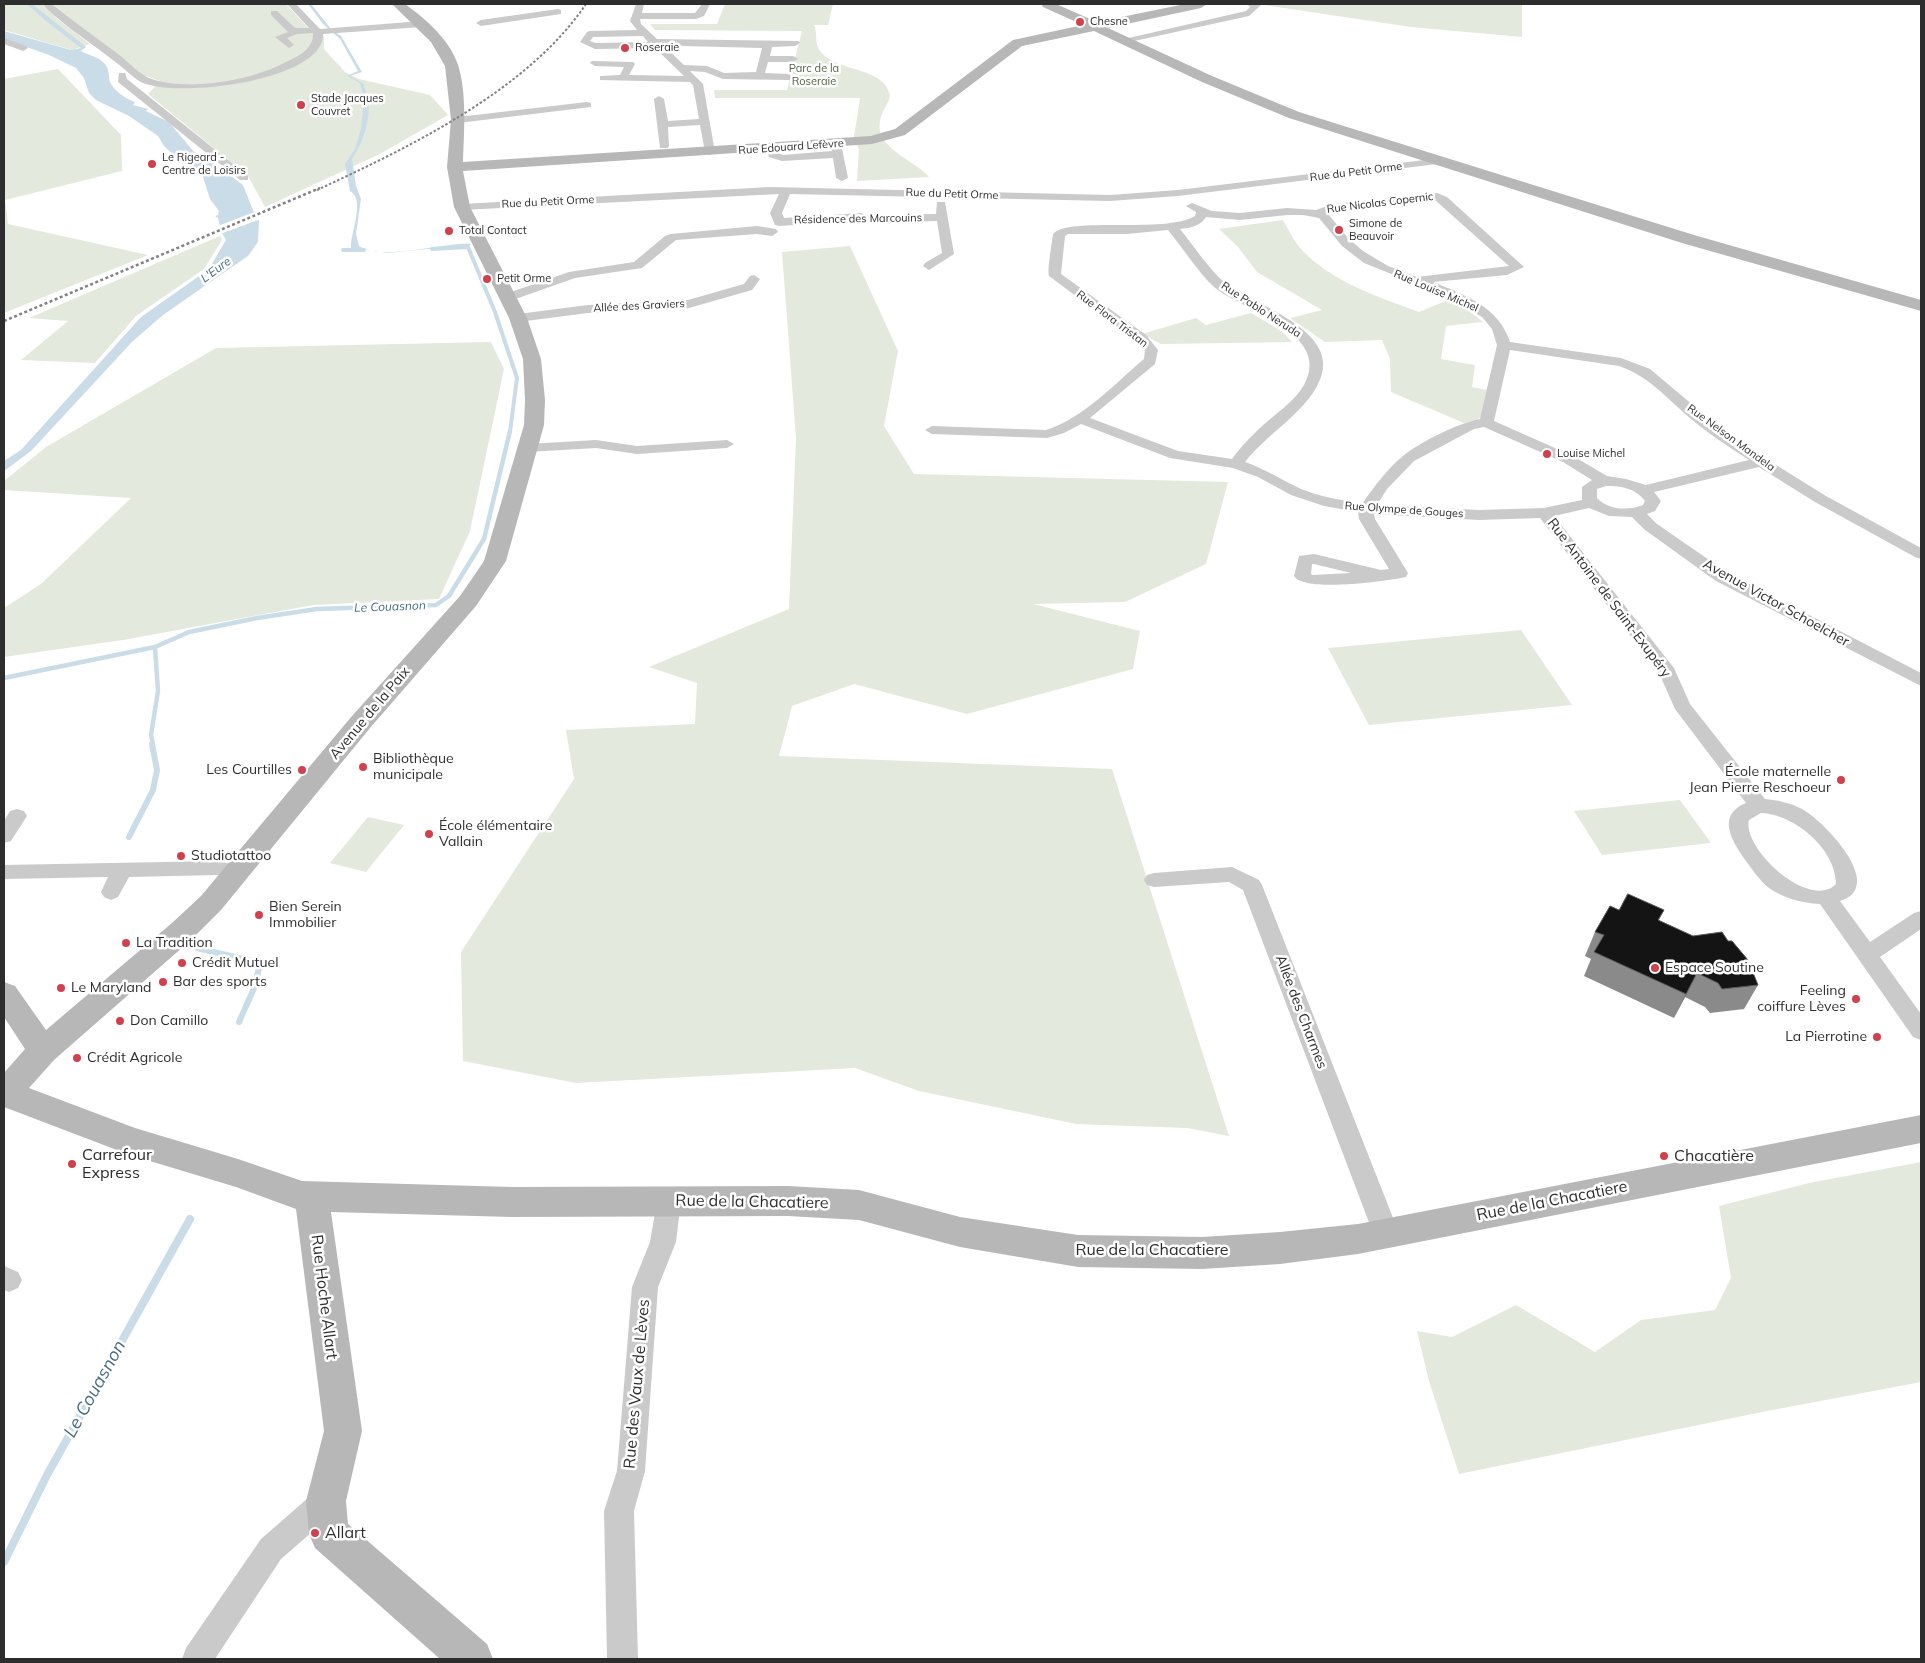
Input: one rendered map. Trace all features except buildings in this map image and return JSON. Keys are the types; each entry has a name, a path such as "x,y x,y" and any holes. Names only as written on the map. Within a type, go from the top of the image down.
{"street":[{"path":"47,4 120,63 145,80 163,85 208,85 264,74 294,62 312,50 318,43 317,31 291,4"},
{"name":"Avenue de la Paix","path":"4,1093 43,1051 182,931 238,872 361,722 468,601 495,561 534,425 535,392 532,359 513,308 462,207 455,167 458,120 452,66 440,44 422,24 398,4"},
{"path":"481,22 558,12 547,4"},
{"path":"640,4 636,16 637,25 654,44 682,68 701,92 710,152"},
{"path":"636,16 699,15 706,4"},
{"path":"1052,4 1207,79 1294,115 1688,239 1921,306"},
{"name":"Rue Edouard Lefèvre","path":"455,167 771,148 837,149 900,132 1018,43 1094,25 1201,4"},
{"path":"1125,40 1249,13 1258,5 1251,4"},
{"path":"662,16 667,5"},
{"path":"274,13 293,30 317,31 422,24"},
{"path":"289,45 280,37 292,34 293,30"},
{"path":"644,33 590,34 585,42 595,46 654,44 670,40 683,43 795,44"},
{"path":"4,41 23,48"},
{"path":"755,76 760,73 766,44"},
{"path":"764,59 793,59"},
{"path":"120,63 122,80 244,178"},
{"path":"595,64 630,64 623,78"},
{"path":"682,68 707,68 723,76 789,76"},
{"path":"603,78 692,79"},
{"path":"140,94 163,85"},
{"path":"659,99 664,146"},
{"path":"458,120 587,106"},
{"path":"663,124 706,122"},
{"path":"834,183 837,149"},
{"name":"Rue du Petit Orme","path":"462,207 786,190 834,183 941,194 1110,198 1178,193 1441,161"},
{"name":"Résidence des Marcouins","path":"786,190 776,213 779,222 817,218 943,217"},
{"path":"1178,193 1202,212 1232,218"},
{"name":"Résidence des Marcouins","path":"929,266 948,254 941,194"},
{"name":"Rue Nicolas Copernic","path":"1232,218 1294,211 1317,214 1333,207 1437,196 1443,199 1518,267 1507,271 1414,281"},
{"path":"1188,225 1200,218 1202,212"},
{"name":"Rue Louise Michel","path":"1317,214 1326,217 1342,240 1369,260 1482,309 1497,324 1502,333 1504,345"},
{"name":"Rue Flora Tristan","path":"932,430 1047,434 1058,432 1080,419 1150,360 1153,354 1151,346 1055,276 1053,271 1058,255 1059,234 1066,230 1188,225 1214,226 1226,223 1232,218"},
{"name":"Rue Pablo Neruda","path":"1172,227 1219,284 1296,330 1306,339 1316,359 1314,381 1308,393 1298,404 1261,435 1236,464"},
{"path":"513,308 573,274 638,265 669,239 675,237 757,230 772,232"},
{"name":"Allée des Graviers","path":"513,308 588,309 689,304 748,288 754,279"},
{"path":"1487,422 1504,345"},
{"name":"Rue Nelson Mandela","path":"1504,345 1621,362 1639,367 1650,374 1700,419 1762,462 1812,495 1921,554"},
{"name":"Rue Olympe de Gouges","path":"1080,419 1175,455 1236,464 1263,474 1296,492 1313,498 1366,509 1479,515 1544,513 1594,503"},
{"path":"1381,575 1400,573 1367,519 1366,509 1382,486 1410,458 1470,424 1487,422 1493,427 1568,459 1604,481 1625,483 1644,490 1653,502 1652,507 1638,514 1619,514 1594,503 1588,492 1590,487 1604,481"},
{"path":"528,448 596,444 637,450 727,444"},
{"path":"1644,490 1762,462"},
{"name":"Rue Antoine de Saint-Exupéry","path":"1544,513 1668,672 1681,705 1759,806"},
{"name":"Avenue Victor Schoelcher","path":"1638,514 1651,527 1722,576 1921,680"},
{"path":"1759,806 1784,809 1807,821 1843,863 1846,871 1847,886 1836,895 1826,897 1803,895 1777,883 1745,845 1738,829 1738,822 1747,810 1759,806"},
{"path":"4,836 17,816"},
{"path":"4,872 218,868 238,872"},
{"path":"111,892 123,869"},
{"name":"Allée des Charmes","path":"1154,880 1232,874 1252,885 1386,1233"},
{"path":"1826,897 1921,1031"},
{"path":"1866,956 1921,919"},
{"path":"4,994 43,1051"},
{"path":"4,1093 130,1141 238,1173 302,1196 316,1196"},
{"name":"Rue de la Chacatiere","path":"316,1196 502,1202 788,1201 859,1205 960,1232 1078,1251 1202,1253 1280,1248 1386,1233 1921,1129"},
{"name":"Rue Hoche Allart","path":"316,1196 313,1206 343,1431 326,1502 329,1534 472,1659"},
{"name":"Rue des Vaux de Lèves","path":"622,1659 619,1511 631,1471 645,1287 663,1242 669,1201"},
{"path":"197,1659 271,1549 326,1502"}],"green space":[{"path":"4,4 43,4 56,18 90,44 72,50 4,30"},
{"name":"Stade Jacques Couvret","path":"53,4 286,4 309,29 324,36 324,49 345,72 359,79 430,95 448,115 378,155 265,207 248,176 148,94 160,81 140,74"},
{"name":"Parc de la Roseraie","path":"725,4 833,4 828,25 814,25 818,48 828,58 870,74 886,86 890,96 880,121 883,139 897,153 929,177 857,181 859,150 854,137 860,98 715,98 714,90 787,90 802,31 655,30 650,24 717,24"},
{"path":"1257,4 1522,4 1522,37 1411,27"},
{"path":"58,69 121,135 122,171 5,200 8,224 148,255 4,313 4,79"},
{"path":"1283,220 1302,250 1327,271 1342,280 1419,312 1448,300 1464,307 1483,322 1446,326 1441,359 1475,365 1472,387 1487,390 1483,416 1464,423 1391,392 1390,359 1382,340 1325,342 1290,318 1322,310 1257,272 1238,247 1219,229"},
{"path":"220,236 222,240 204,269 136,316 95,363 21,360 68,321 29,318"},
{"path":"850,246 898,351 884,426 914,474 1228,482 1206,564 1125,602 1033,604 1140,631 1133,669 967,714 854,684 792,706 779,756 1112,769 1229,1136 1187,1128 1076,1124 919,1091 855,1068 576,1083 463,1061 461,952 574,779 566,730 695,724 697,683 649,667 789,609 796,438 782,252"},
{"path":"1251,313 1283,332 1292,342 1161,344 1142,334 1196,318 1206,325"},
{"path":"491,342 504,369 470,531 439,599 313,605 123,640 4,657 4,608 41,584 131,498 4,490 4,481 46,447 216,348"},
{"path":"1521,630 1572,705 1369,725 1328,648"},
{"path":"1680,800 1711,843 1602,855 1574,811"},
{"path":"368,817 404,825 366,872 330,863"},
{"path":"1921,1162 1921,1382 1762,1412 1459,1474 1429,1381 1417,1331 1452,1337 1516,1305 1595,1352 1641,1320 1715,1310 1731,1278 1719,1206 1809,1183"}],"water":[{"name":"L'Eure","path":"27,4 32,4 86,47 81,51 102,61 106,65 110,82 114,88 135,102 133,105 148,109 146,111 169,122 194,152 211,161 243,185 257,220 259,220 258,242 248,256 163,315 132,342 31,451 4,471 4,461 21,450 141,317 209,269 226,240 222,233 232,229 230,223 220,227 218,218 215,216 218,215 219,211 210,199 202,174 177,158 164,146 158,136 129,116 96,100 89,93 84,78 76,68 49,55 4,39 4,31 71,50 81,48"},
{"path":"308,4 311,4 331,29 341,36 362,72 350,76 364,84 368,99 369,107 365,131 360,146 352,159 356,186 361,199 356,234 359,246 369,250 397,252 471,244 467,248 448,247 387,253 351,248 357,202 355,195 350,191 345,164 355,149 361,129 364,99 360,83 347,76 358,71 340,39 323,24"}],"pier":[{"path":"257,211 261,219 220,234 221,231 229,228 220,229 218,226"}],"waterway":[{"name":"Le Couasnon","path":"432,249 468,247 495,312 517,378 510,432"},
{"name":"Le Couasnon","path":"343,250 364,250"},
{"name":"Le Couasnon","path":"155,647 189,632 257,618 317,609 436,605 449,596 484,539 510,431"},
{"path":"4,678 155,647"},
{"name":"Le Couasnon","path":"153,745 151,735 158,691 155,647"},
{"name":"Le Couasnon","path":"129,837 153,790 157,770 152,744"},
{"name":"Le Couasnon","path":"197,948 260,963 255,986 239,1022"},
{"name":"Le Couasnon","path":"4,1562 47,1475 190,1219"}],"railway":[{"path":"317,190 428,135 500,89 533,63 562,35 586,4"},
{"path":"4,321 320,188"}],"place":[{"name":"Chesne","path":"1080,22"},
{"name":"Roseraie","path":"625,48"},
{"name":"Stade Jacques Couvret","path":"301,105"},
{"name":"Le Rigeard - Centre de Loisirs","path":"152,164"},
{"name":"Simone de Beauvoir","path":"1339,230"},
{"name":"Total Contact","path":"449,231"},
{"name":"Petit Orme","path":"487,279"},
{"name":"Louise Michel","path":"1547,454"},
{"name":"Bibliothèque municipale","path":"363,767"},
{"name":"Les Courtilles","path":"302,770"},
{"name":"École maternelle Jean Pierre Reschoeur","path":"1841,780"},
{"name":"École élémentaire Vallain","path":"429,834"},
{"name":"Studiotattoo","path":"181,856"},
{"name":"Bien Serein Immobilier","path":"259,915"},
{"name":"La Tradition","path":"126,943"},
{"name":"Crédit Mutuel","path":"182,963"},
{"name":"Espace Soutine","path":"1655,968"},
{"name":"Bar des sports","path":"163,982"},
{"name":"Le Maryland","path":"61,988"},
{"name":"Feeling coiffure Lèves","path":"1856,999"},
{"name":"Don Camillo","path":"120,1021"},
{"name":"La Pierrotine","path":"1877,1037"},
{"name":"Crédit Agricole","path":"77,1058"},
{"name":"Chacatière","path":"1664,1156"},
{"name":"Carrefour Express","path":"72,1164"},
{"name":"Allart","path":"315,1533"}]}
